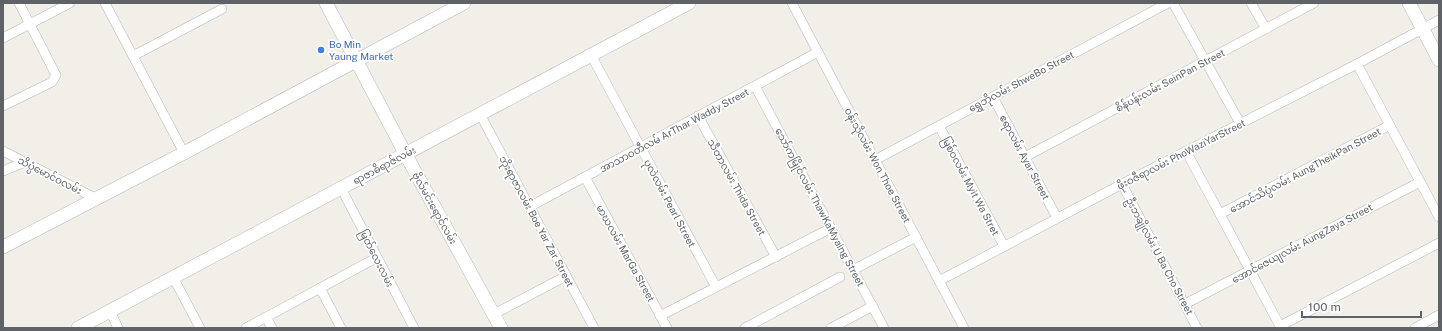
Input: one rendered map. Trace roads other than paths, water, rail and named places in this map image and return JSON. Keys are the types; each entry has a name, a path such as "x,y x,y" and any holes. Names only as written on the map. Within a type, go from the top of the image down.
{"street":[{"path":"3,106 52,82 56,77 55,72 19,3"},
{"path":"3,38 70,3"},
{"path":"105,3 184,153"},
{"name":"ဗိုလ်မင်းရောင်လမ်း","path":"326,3 401,146 502,328"},
{"path":"3,247 184,153 361,71 464,3"},
{"name":"ရာဇာဓိရာဇ်လမ်း","path":"78,328 342,188 401,146 480,114 689,3"},
{"name":"ဝန်းသိုလမ်း Won Thoe Street","path":"792,3 964,328"},
{"name":"ရွှေဘိုလမ်း ShweBo Street","path":"875,160 1168,3"},
{"path":"1173,3 1240,123"},
{"path":"1252,3 1266,29"},
{"name":"စိန်ပန်းလမ်း SeinPan Street","path":"1025,157 1314,3"},
{"path":"1409,3 1439,60"},
{"path":"133,56 222,9"},
{"name":"ဖိုးဝဇီရာလမ်း PhoWaziYarStreet","path":"939,281 1122,184 1439,20"},
{"name":"အာသာဝတီလမ် ArThar Waddy Street","path":"530,207 818,52"},
{"name":"ပုလဲလမ်း Pearl Street","path":"591,55 716,287"},
{"path":"1356,64 1439,217"},
{"name":"သော်ကမြိုင်လမ်း ThawKaMyaing Street","path":"755,86 884,328"},
{"name":"ဧရာလမ်း Ayar Street","path":"993,96 1057,218"},
{"name":"ဘိုးရာဇာလမ်း Boe Yar Zar Street","path":"480,114 594,328"},
{"name":"သီတာလမ်း Thida Street","path":"698,116 776,257"},
{"name":"အောင်သိပ္ပံလမ်း AungTheikPan Street","path":"1220,214 1390,125"},
{"name":"မြစ်ဝလမ်း Myit Wa Stret","path":"939,126 1004,246"},
{"name":"သိပ္ပံမောင်ဝလမ်း","path":"3,151 97,199"},
{"path":"1186,151 1281,327 1439,243"},
{"path":"3,171 24,162"},
{"name":"မာဃလမ်း MarGa Street","path":"585,177 667,328"},
{"name":"အောင်ဇေယျလမ်း AungZaya Street","path":"1185,304 1420,182"},
{"name":"ဦးဘချိုလမ်း U Ba Cho Street","path":"1122,184 1198,328"},
{"name":"မြတ်လေးလမ်း","path":"342,188 376,258 414,328"},
{"path":"660,316 831,228"},
{"path":"853,270 916,238"},
{"path":"246,328 376,258"},
{"path":"494,314 566,276"},
{"path":"746,328 840,276"},
{"path":"173,277 200,328"},
{"path":"320,288 341,328"},
{"path":"831,328 873,306"},
{"path":"110,311 118,328"},
{"path":"1415,328 1439,315"},
{"path":"266,317 272,328"}],"place":[{"name":"Bo Min Yaung Market","path":"321,50"}]}
